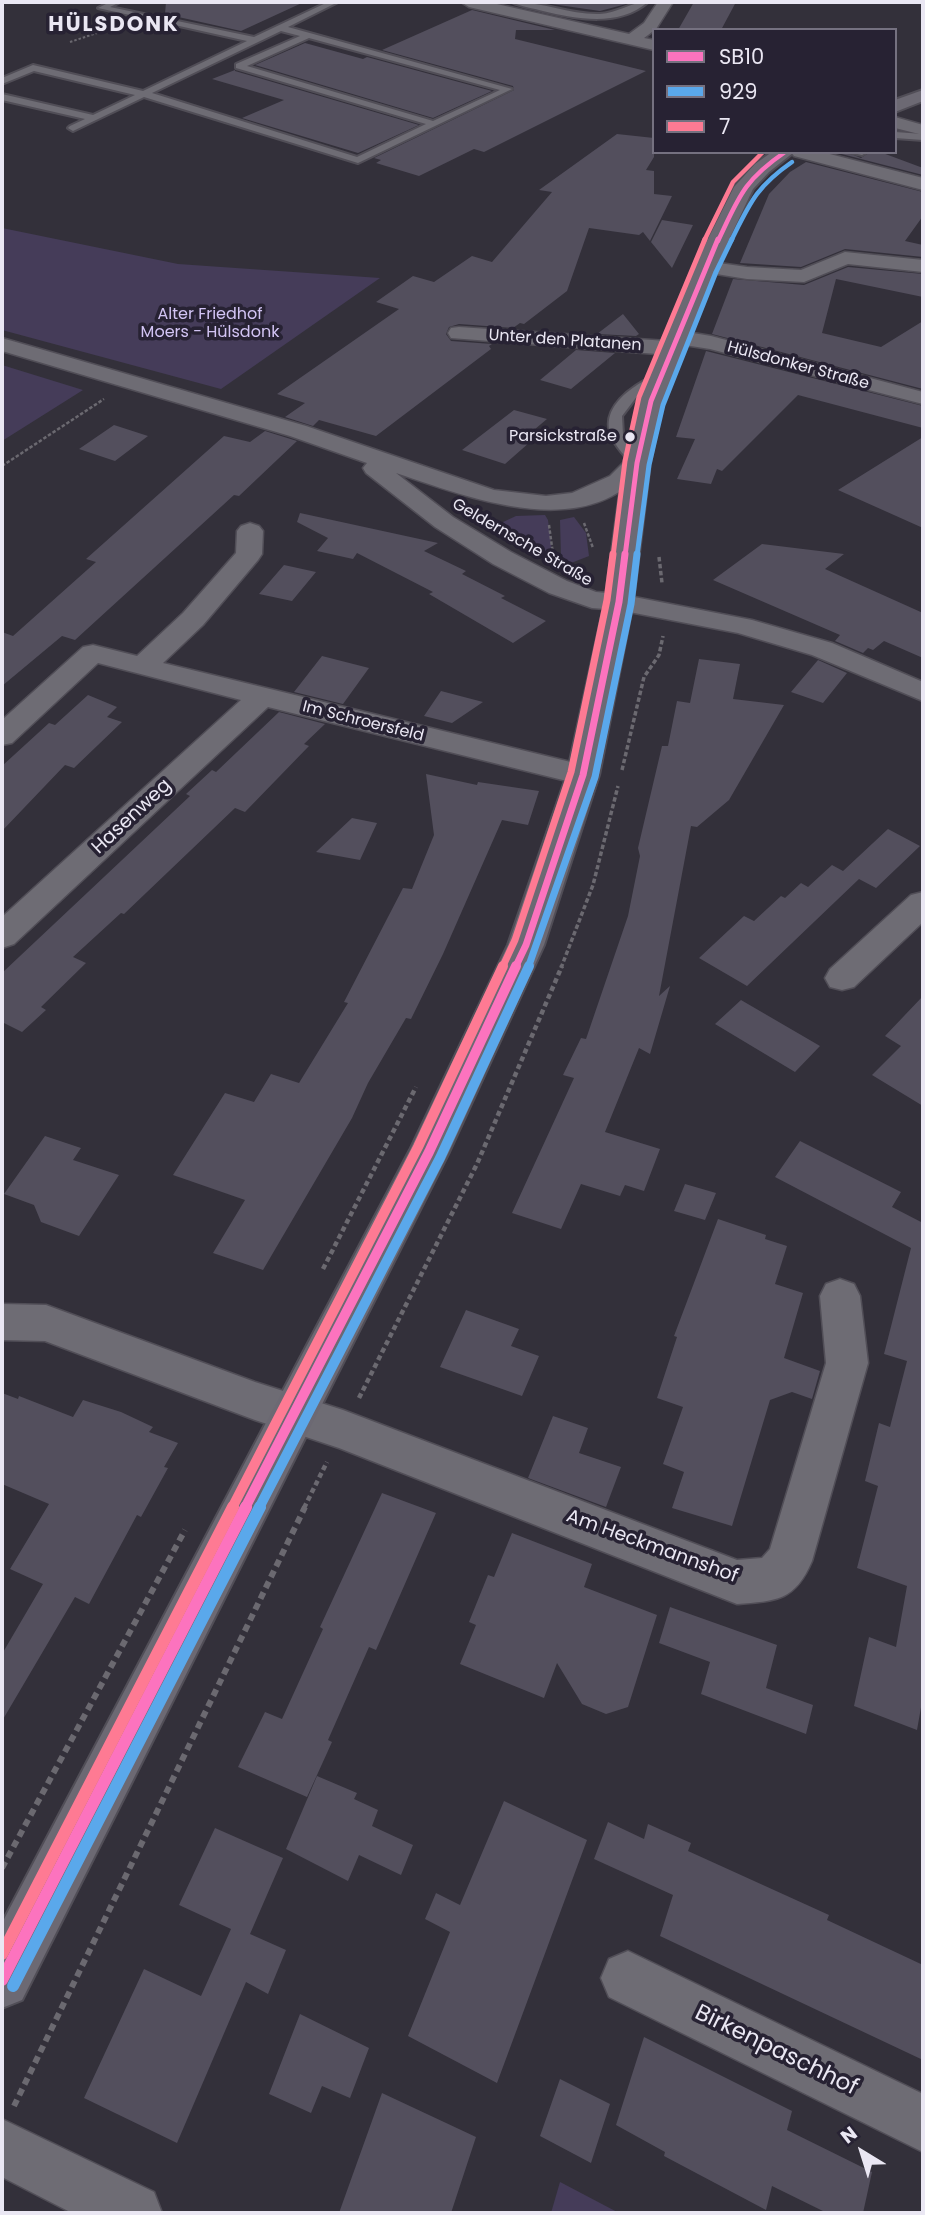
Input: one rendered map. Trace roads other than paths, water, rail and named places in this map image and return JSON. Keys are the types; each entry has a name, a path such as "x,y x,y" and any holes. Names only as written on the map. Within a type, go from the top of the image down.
{"street":[{"path":"469,2 501,4 652,45"},
{"path":"631,40 650,26 665,2"},
{"path":"897,106 923,96"},
{"path":"897,133 923,130"},
{"path":"2,1980 429,1152 526,945 583,775 607,594 660,377 705,267 744,187 762,168 782,154"},
{"path":"808,154 923,184"},
{"path":"705,267 747,273 804,276 845,258 923,266"},
{"name":"Unter den Platanen","path":"459,333 672,343"},
{"name":"Hülsdonker Straße","path":"672,343 711,343 920,398"},
{"name":"Geldernsche Straße","path":"2,344 373,454 491,497 546,503 576,500 619,481 637,463"},
{"name":"Geldernsche Straße","path":"339,445 385,475 444,522 502,558 558,587 592,600 607,594"},
{"name":"Geldernsche Straße","path":"400,466 525,549 607,594"},
{"path":"143,666 193,619 249,554 250,531"},
{"path":"607,594 809,645 923,692"},
{"name":"Im Schroersfeld","path":"2,736 93,653 583,775"},
{"name":"Hasenweg","path":"2,936 262,697"},
{"path":"842,978 923,902"},
{"name":"Am Heckmannshof","path":"2,1321 46,1323 294,1413 737,1582 773,1579 789,1561 847,1363 840,1296"},
{"name":"Birkenpaschhof","path":"628,1978 923,2124"},
{"path":"2,2147 133,2213"}],"lane":[{"path":"116,2 102,8 255,40"},
{"path":"74,128 334,2"},
{"path":"516,2 595,15 628,12 644,2"},
{"path":"2,81 33,68 144,94 358,160 508,89 281,28"},
{"path":"309,36 239,66 433,124"},
{"path":"2,97 96,118"},
{"path":"897,133 923,137"},
{"path":"637,463 617,436 615,424 626,399 641,385 660,377"}],"place":[{"name":"Parsickstraße","path":"630,437"}],"district":[{"name":"HÜLSDONK","path":"114,26"}],"park label":[{"name":"Alter Friedhof Moers - Hülsdonk","path":"210,324"}]}
